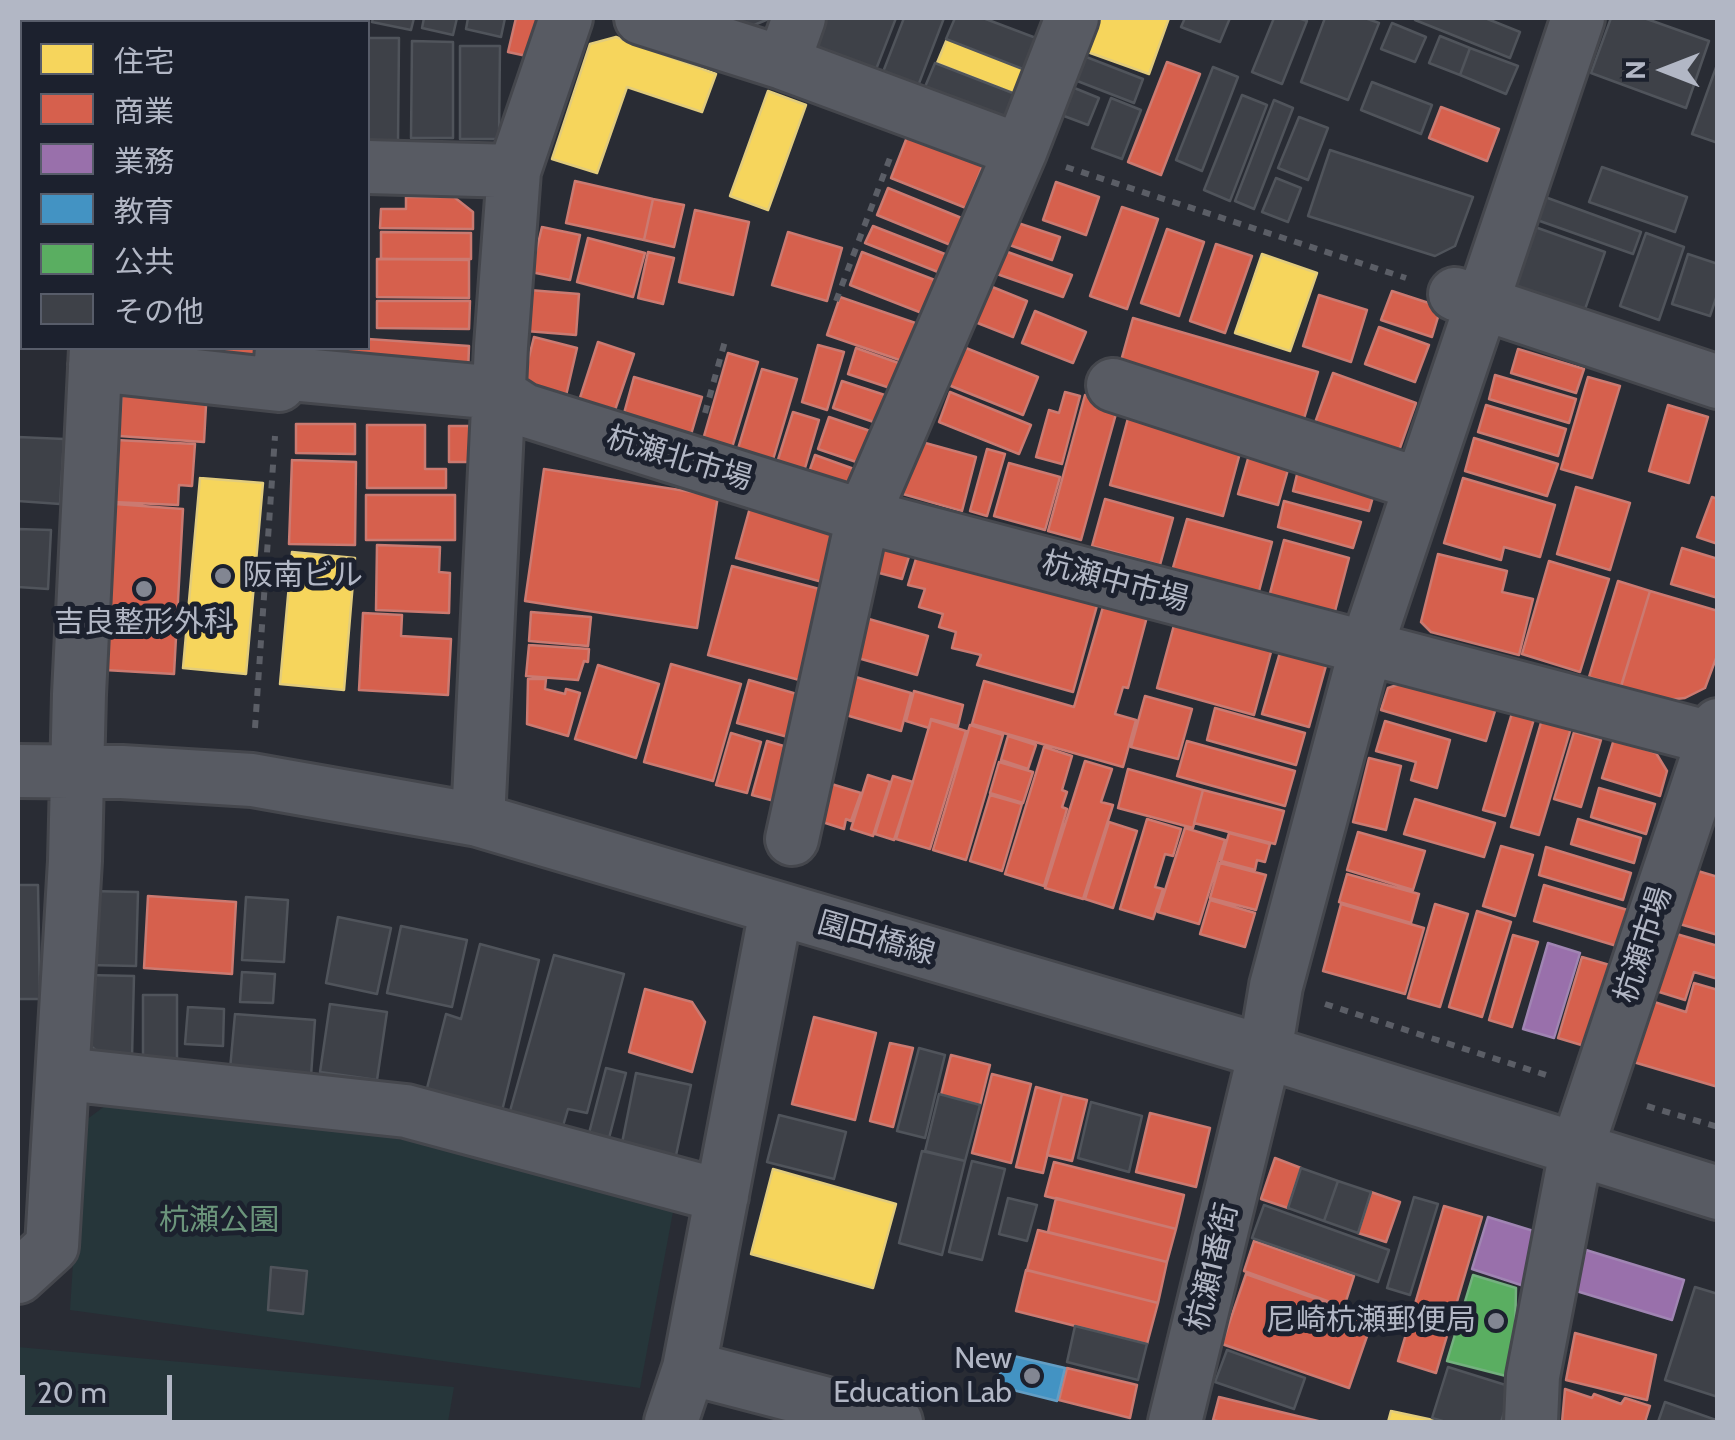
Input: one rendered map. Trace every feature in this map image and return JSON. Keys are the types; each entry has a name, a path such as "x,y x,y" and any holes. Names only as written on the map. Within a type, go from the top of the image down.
{"street":[{"path":"478,820 498,464 498,394 514,171 566,18"},
{"path":"642,18 791,40 908,110 1008,160"},
{"path":"792,840 863,516 1008,160 1072,18"},
{"name":"杭瀬1番街","path":"1175,1422 1265,1052 1295,992 1366,648 1422,486 1469,299 1511,220 1578,18"},
{"path":"370,167 514,171"},
{"path":"1469,299 1718,382"},
{"path":"18,1278 52,1246 64,1074 96,356 281,368 498,394"},
{"path":"1114,385 1422,486"},
{"name":"杭瀬北市場","path":"498,394 524,410 863,516"},
{"name":"杭瀬中市場","path":"863,516 1366,648"},
{"name":"杭瀬市場","path":"1366,648 1715,735 1576,1151 1533,1376 1531,1422"},
{"name":"園田橋線","path":"18,771 252,780 478,820 1265,1052 1718,1193"},
{"path":"671,1422 689,1368 776,910"},
{"path":"64,1074 406,1111 722,1196"},
{"path":"689,1368 896,1422"}],"path":[{"path":"836,302 908,110"},
{"path":"1008,160 1469,299"},
{"path":"690,462 726,341"},
{"path":"252,780 281,368"},
{"path":"1295,992 1334,1010 1553,1077"},
{"path":"1630,1101 1718,1126"}],"green space":[{"name":"杭瀬公園","path":"109,1103 224,1111 478,1152 673,1212 640,1388 70,1310 82,1123"},
{"path":"18,1347 454,1387 448,1422 18,1422"}],"building: 住宅":[{"path":"1093,18 1169,18 1149,74 1082,50"},
{"path":"616,37 716,74 702,112 627,87 597,173 552,159 590,44"},
{"path":"947,39 1033,73 1023,97 937,63"},
{"path":"768,91 806,105 768,210 730,196"},
{"path":"1262,254 1317,273 1290,351 1235,333"},
{"name":"阪南ビル","path":"200,478 263,483 246,674 183,668"},
{"path":"292,552 355,558 344,690 280,684"},
{"path":"773,1169 896,1204 873,1288 751,1254"},
{"path":"1391,1411 1433,1420 1433,1422 1388,1422"}],"building: 商業":[{"path":"516,18 545,18 536,58 508,52"},
{"path":"1167,62 1200,74 1161,175 1128,162"},
{"path":"1441,107 1499,129 1487,161 1429,138"},
{"path":"909,132 984,162 966,208 891,178"},
{"path":"575,181 653,199 644,240 566,223"},
{"path":"1056,182 1099,197 1086,235 1043,220"},
{"path":"888,188 964,219 953,246 877,215"},
{"path":"406,197 454,197 473,212 473,229 380,228 381,209 406,209"},
{"path":"653,199 684,205 674,247 644,240"},
{"path":"1122,207 1158,219 1127,309 1090,296"},
{"path":"695,210 749,222 733,295 679,282"},
{"path":"1009,220 1060,237 1052,260 1001,242"},
{"path":"873,226 950,256 943,274 865,243"},
{"path":"542,227 580,235 570,280 531,272"},
{"path":"1167,229 1204,242 1179,316 1141,303"},
{"path":"381,232 471,233 471,259 381,259"},
{"path":"788,232 842,248 827,301 772,285"},
{"path":"588,238 645,253 633,297 577,282"},
{"path":"1216,244 1252,256 1225,333 1190,321"},
{"path":"1002,250 1072,275 1063,297 994,273"},
{"path":"648,252 674,258 663,304 638,298"},
{"path":"862,252 940,282 927,315 850,285"},
{"path":"377,259 469,260 469,298 377,297"},
{"path":"985,284 1027,301 1013,337 970,320"},
{"path":"529,290 579,294 576,335 526,331"},
{"path":"1392,291 1441,307 1432,337 1381,320"},
{"path":"1319,295 1367,310 1351,362 1303,346"},
{"path":"840,297 927,327 914,365 827,335"},
{"path":"377,301 470,301 469,329 377,328"},
{"path":"1035,311 1086,332 1073,363 1022,343"},
{"path":"1133,318 1318,372 1303,422 1119,368"},
{"path":"1379,327 1429,345 1415,382 1365,364"},
{"path":"534,337 577,348 565,400 521,389"},
{"path":"370,339 469,346 468,374 314,363 315,350 370,350"},
{"path":"598,342 634,354 612,419 577,407"},
{"path":"956,344 1038,377 1023,415 941,382"},
{"path":"818,345 844,352 827,410 802,402"},
{"path":"856,348 910,367 902,392 848,374"},
{"path":"1518,349 1584,369 1576,393 1511,373"},
{"path":"212,350 269,350 267,369 211,364"},
{"path":"728,353 758,362 731,451 702,443"},
{"path":"762,369 797,379 772,463 737,452"},
{"path":"1333,373 1416,403 1395,462 1312,431"},
{"path":"1495,375 1576,399 1569,423 1489,399"},
{"path":"634,377 702,397 690,438 623,417"},
{"path":"1588,377 1620,386 1592,478 1561,469"},
{"path":"123,381 207,387 204,442 119,436"},
{"path":"842,381 900,400 891,428 833,408"},
{"path":"950,392 1031,425 1019,454 939,422"},
{"path":"1065,392 1080,396 1062,464 1036,457 1049,410 1059,413"},
{"path":"1085,395 1119,403 1081,540 1048,531"},
{"path":"1486,405 1566,429 1558,456 1478,432"},
{"path":"1668,405 1708,417 1689,483 1649,471"},
{"path":"1131,407 1244,438 1223,516 1110,485"},
{"path":"793,412 819,420 803,475 776,466"},
{"path":"829,417 885,436 874,468 818,449"},
{"path":"296,424 355,424 355,454 296,453"},
{"path":"367,425 425,425 425,469 446,469 446,488 367,488"},
{"path":"449,426 480,426 480,462 449,462"},
{"path":"1474,438 1558,464 1547,496 1465,471"},
{"path":"911,439 976,457 962,511 896,492"},
{"path":"116,440 195,444 192,486 179,485 178,505 113,502"},
{"path":"1251,448 1291,459 1278,505 1238,494"},
{"path":"987,449 1005,454 987,516 970,511"},
{"path":"815,455 868,474 861,497 807,478"},
{"path":"1301,458 1378,479 1369,511 1293,491"},
{"path":"292,460 356,462 355,545 289,544"},
{"path":"1009,463 1060,477 1045,530 994,516"},
{"path":"544,469 718,496 697,628 525,601"},
{"path":"1463,478 1555,505 1540,557 1504,547 1501,560 1444,543"},
{"path":"1576,487 1630,503 1610,570 1557,554"},
{"path":"366,495 455,495 455,540 366,540"},
{"path":"1712,497 1718,499 1718,544 1697,537"},
{"path":"1105,499 1173,518 1160,565 1092,546"},
{"path":"1284,501 1361,522 1353,548 1278,527"},
{"name":"吉良整形外科","path":"115,504 183,509 174,674 105,670"},
{"path":"751,504 848,531 833,585 736,558"},
{"path":"1187,519 1272,542 1258,595 1172,571"},
{"path":"878,537 912,547 902,579 868,570"},
{"path":"1284,540 1349,558 1334,615 1269,597"},
{"path":"377,545 440,547 439,572 450,573 449,613 376,610"},
{"path":"1682,548 1718,559 1718,598 1671,584"},
{"path":"918,552 1098,602 1073,692 977,665 981,655 952,648 956,632 939,627 943,614 919,607 925,589 908,585"},
{"path":"1438,554 1507,571 1502,592 1533,599 1519,655 1431,632 1421,622"},
{"path":"1549,561 1609,579 1580,672 1522,654"},
{"path":"732,566 827,591 803,681 708,655"},
{"path":"1618,581 1650,591 1621,686 1589,677"},
{"path":"1650,591 1718,611 1718,653 1705,688 1685,698 1666,700 1621,687"},
{"path":"1105,600 1148,613 1128,688 1123,687 1115,714 1136,720 1123,767 972,724 984,681 1074,707"},
{"path":"531,612 591,617 588,646 529,641"},
{"path":"363,613 402,615 401,636 451,639 448,695 359,690"},
{"path":"1177,614 1274,641 1254,715 1157,688"},
{"path":"855,615 928,636 917,675 844,654"},
{"path":"1283,642 1329,655 1309,727 1262,714"},
{"path":"529,645 589,649 588,662 584,661 578,680 526,676"},
{"path":"671,664 741,684 713,781 644,762"},
{"path":"598,665 659,684 636,758 575,739"},
{"path":"842,673 911,693 901,731 832,711"},
{"path":"1418,678 1498,701 1486,741 1381,710 1388,688"},
{"path":"528,679 546,679 545,689 580,693 568,736 527,724"},
{"path":"749,680 807,697 795,739 737,723"},
{"path":"914,691 963,705 958,726 931,719 929,728 906,721"},
{"path":"1145,696 1192,709 1178,759 1131,747"},
{"path":"1215,708 1305,733 1296,765 1207,740"},
{"path":"1512,713 1534,719 1505,816 1483,810"},
{"path":"1542,719 1571,728 1539,835 1511,827"},
{"path":"931,720 966,731 930,849 896,839"},
{"path":"1385,721 1450,740 1437,788 1411,780 1416,762 1376,751"},
{"path":"970,725 1003,735 966,860 933,850"},
{"path":"1574,732 1601,740 1581,807 1554,799"},
{"path":"731,733 761,742 747,793 716,785"},
{"path":"1008,736 1036,745 1028,769 1001,760"},
{"path":"1614,739 1656,753 1667,771 1660,796 1602,778"},
{"path":"767,741 797,750 782,803 752,795"},
{"path":"1187,741 1295,771 1285,806 1177,776"},
{"path":"1044,747 1072,756 1062,790 1067,792 1062,807 1067,809 1044,886 1005,874"},
{"path":"1369,758 1401,766 1386,830 1353,822"},
{"path":"1085,761 1112,769 1101,802 1113,805 1083,899 1045,888"},
{"path":"999,762 1033,772 1023,803 990,793"},
{"path":"1128,769 1203,790 1193,828 1118,808"},
{"path":"868,775 890,782 873,836 851,829"},
{"path":"893,776 913,782 894,840 875,834"},
{"path":"815,779 861,793 844,829 810,818"},
{"path":"1599,788 1655,804 1646,834 1591,817"},
{"path":"1203,790 1284,811 1275,844 1194,823"},
{"path":"990,795 1022,804 1002,871 970,861"},
{"path":"1415,799 1495,823 1484,857 1404,834"},
{"path":"1147,819 1181,829 1173,856 1165,854 1155,887 1163,889 1153,919 1120,909"},
{"path":"1578,819 1641,838 1634,863 1571,844"},
{"path":"1109,822 1137,831 1113,908 1085,899"},
{"path":"1185,828 1225,840 1199,924 1158,912"},
{"path":"1358,832 1425,851 1413,890 1347,870"},
{"path":"1229,833 1270,844 1265,862 1257,860 1255,870 1221,861"},
{"path":"1501,846 1533,855 1515,916 1483,906"},
{"path":"1546,847 1631,873 1623,900 1539,875"},
{"path":"1220,863 1266,875 1256,910 1210,898"},
{"path":"1691,869 1718,877 1718,935 1676,923"},
{"path":"1347,874 1419,894 1411,923 1339,902"},
{"path":"1544,885 1641,914 1630,950 1534,921"},
{"path":"148,896 236,902 232,974 144,968"},
{"path":"1210,900 1255,913 1245,947 1200,934"},
{"path":"1341,904 1424,928 1405,994 1323,971"},
{"path":"1435,904 1468,914 1440,1007 1408,998"},
{"path":"1477,911 1511,922 1482,1017 1449,1007"},
{"path":"1673,933 1718,946 1718,979 1694,972 1685,1000 1656,991"},
{"path":"1513,935 1538,942 1512,1027 1489,1020"},
{"path":"1582,957 1613,966 1588,1047 1558,1038"},
{"path":"1694,983 1718,990 1718,1087 1630,1061 1648,1000 1686,1012"},
{"path":"645,989 692,1002 705,1022 692,1072 629,1052"},
{"path":"814,1017 876,1033 855,1120 792,1104"},
{"path":"890,1043 913,1048 893,1127 870,1121"},
{"path":"951,1055 990,1065 980,1105 941,1095"},
{"path":"992,1074 1031,1084 1011,1163 972,1153"},
{"path":"1036,1087 1062,1094 1043,1173 1016,1167"},
{"path":"1062,1094 1087,1100 1072,1161 1047,1155"},
{"path":"1150,1113 1210,1128 1196,1187 1136,1172"},
{"path":"1275,1158 1301,1168 1288,1208 1261,1199"},
{"path":"1054,1162 1184,1195 1176,1229 1045,1196"},
{"path":"1371,1192 1400,1202 1386,1242 1358,1233"},
{"path":"1056,1198 1176,1229 1167,1262 1048,1232"},
{"path":"1444,1206 1482,1217 1436,1373 1398,1361"},
{"path":"1038,1230 1167,1262 1158,1303 1027,1270"},
{"path":"1254,1241 1354,1276 1344,1307 1244,1271"},
{"path":"1026,1270 1158,1303 1147,1344 1016,1311"},
{"path":"1246,1274 1373,1319 1349,1388 1222,1344"},
{"path":"1575,1333 1656,1355 1647,1400 1566,1380"},
{"path":"1067,1368 1137,1385 1130,1418 1059,1400"},
{"path":"1565,1389 1621,1404 1625,1398 1650,1406 1645,1422 1562,1422"},
{"path":"1219,1397 1322,1422 1221,1422 1213,1420"}],"building: 業務":[{"path":"1548,943 1580,953 1554,1038 1523,1029"},
{"path":"1488,1217 1540,1233 1524,1286 1472,1269"},
{"path":"1586,1250 1684,1280 1672,1320 1573,1290"}],"building: 教育":[{"path":"1005,1354 1065,1368 1057,1401 997,1386"}],"building: 公共":[{"path":"1473,1275 1516,1288 1514,1378 1447,1361"}],"building: その他":[{"path":"28,18 111,18 111,20"},
{"path":"124,18 185,18 184,20"},
{"path":"373,18 414,18 411,30 372,22"},
{"path":"424,18 457,18 453,35 422,28"},
{"path":"468,18 505,18 501,37 466,29"},
{"path":"705,18 771,18 742,30"},
{"path":"819,18 896,18 875,72 825,52 811,39"},
{"path":"904,18 944,18 918,86 883,72"},
{"path":"955,18 983,18 1044,41 1033,73 946,39"},
{"path":"1185,18 1230,18 1220,42 1181,27"},
{"path":"1274,18 1307,21 1282,84 1252,72"},
{"path":"1325,18 1365,18 1379,23 1348,100 1301,82"},
{"path":"1416,18 1485,18 1520,32 1510,58"},
{"path":"1611,18 1644,18 1709,41 1686,108 1591,73"},
{"path":"1392,23 1426,37 1415,62 1381,49"},
{"path":"1440,36 1470,48 1460,75 1429,63"},
{"path":"370,38 399,38 398,143 370,143"},
{"path":"412,41 453,42 453,138 411,138"},
{"path":"460,46 500,46 499,139 460,139"},
{"path":"1470,48 1518,66 1506,94 1460,75"},
{"path":"1076,53 1143,79 1134,103 1067,77"},
{"path":"1718,62 1718,143 1692,134"},
{"path":"935,63 1023,97 1010,129 922,94"},
{"path":"1213,67 1238,77 1202,171 1176,160"},
{"path":"1372,82 1432,105 1421,134 1361,110"},
{"path":"1067,85 1099,98 1088,125 1056,113"},
{"path":"1242,95 1267,105 1230,201 1204,190"},
{"path":"1111,98 1141,110 1122,159 1092,148"},
{"path":"1274,100 1293,108 1254,209 1235,201"},
{"path":"1299,117 1328,128 1308,180 1278,168"},
{"path":"1330,150 1473,197 1455,246 1435,256 1308,216"},
{"path":"1602,167 1687,197 1675,232 1589,202"},
{"path":"1276,178 1301,188 1288,222 1262,212"},
{"path":"18,186 20,186 20,346"},
{"path":"1545,197 1641,232 1633,254 1537,220"},
{"path":"1535,227 1605,252 1583,315 1512,290"},
{"path":"1646,233 1684,247 1659,320 1620,306"},
{"path":"1688,254 1718,264 1718,292 1710,316 1672,304"},
{"path":"18,437 64,439 60,504 18,501"},
{"path":"18,529 51,530 48,589 18,587"},
{"path":"18,885 38,885 40,999 18,999"},
{"path":"89,891 138,892 136,966 87,965"},
{"path":"246,897 288,900 284,962 242,960"},
{"path":"338,917 391,928 377,994 326,983"},
{"path":"401,926 467,940 452,1007 387,993"},
{"path":"480,944 539,960 502,1111 426,1092 446,1014 461,1019"},
{"path":"554,955 624,974 587,1113 568,1109 563,1126 510,1111"},
{"path":"242,972 275,974 273,1003 240,1002"},
{"path":"86,975 134,976 132,1058 104,1057 86,1042"},
{"path":"143,995 177,995 177,1061 143,1061"},
{"path":"330,1004 387,1012 377,1080 320,1072"},
{"path":"188,1007 224,1009 223,1046 185,1044"},
{"path":"235,1014 315,1020 311,1076 230,1069"},
{"path":"919,1048 945,1055 925,1138 897,1131"},
{"path":"606,1068 626,1073 608,1142 588,1137"},
{"path":"636,1073 691,1085 675,1160 621,1148"},
{"path":"939,1094 980,1105 965,1161 925,1151"},
{"path":"1091,1102 1142,1116 1129,1172 1078,1158"},
{"path":"779,1115 846,1132 834,1179 767,1162"},
{"path":"922,1151 965,1161 942,1255 899,1243"},
{"path":"972,1161 1005,1169 982,1260 949,1252"},
{"path":"1301,1168 1338,1181 1324,1221 1288,1208"},
{"path":"1338,1181 1371,1192 1358,1233 1324,1221"},
{"path":"1414,1197 1438,1204 1410,1295 1387,1288"},
{"path":"1008,1198 1037,1205 1027,1241 999,1234"},
{"path":"1264,1205 1389,1250 1378,1282 1252,1238"},
{"path":"271,1267 307,1271 303,1314 268,1310"},
{"path":"1695,1287 1718,1294 1718,1397 1665,1380"},
{"path":"1075,1326 1147,1344 1138,1380 1067,1362"},
{"path":"1227,1350 1305,1378 1294,1409 1215,1382"},
{"path":"1448,1367 1512,1387 1501,1422 1446,1422 1432,1418"},
{"path":"1665,1402 1716,1420 1658,1422"}],"place":[{"name":"阪南ビル","path":"223,576"},
{"name":"吉良整形外科","path":"144,589"},
{"name":"尼崎杭瀬郵便局","path":"1496,1321"},
{"name":"New Education Lab","path":"1032,1376"}]}
